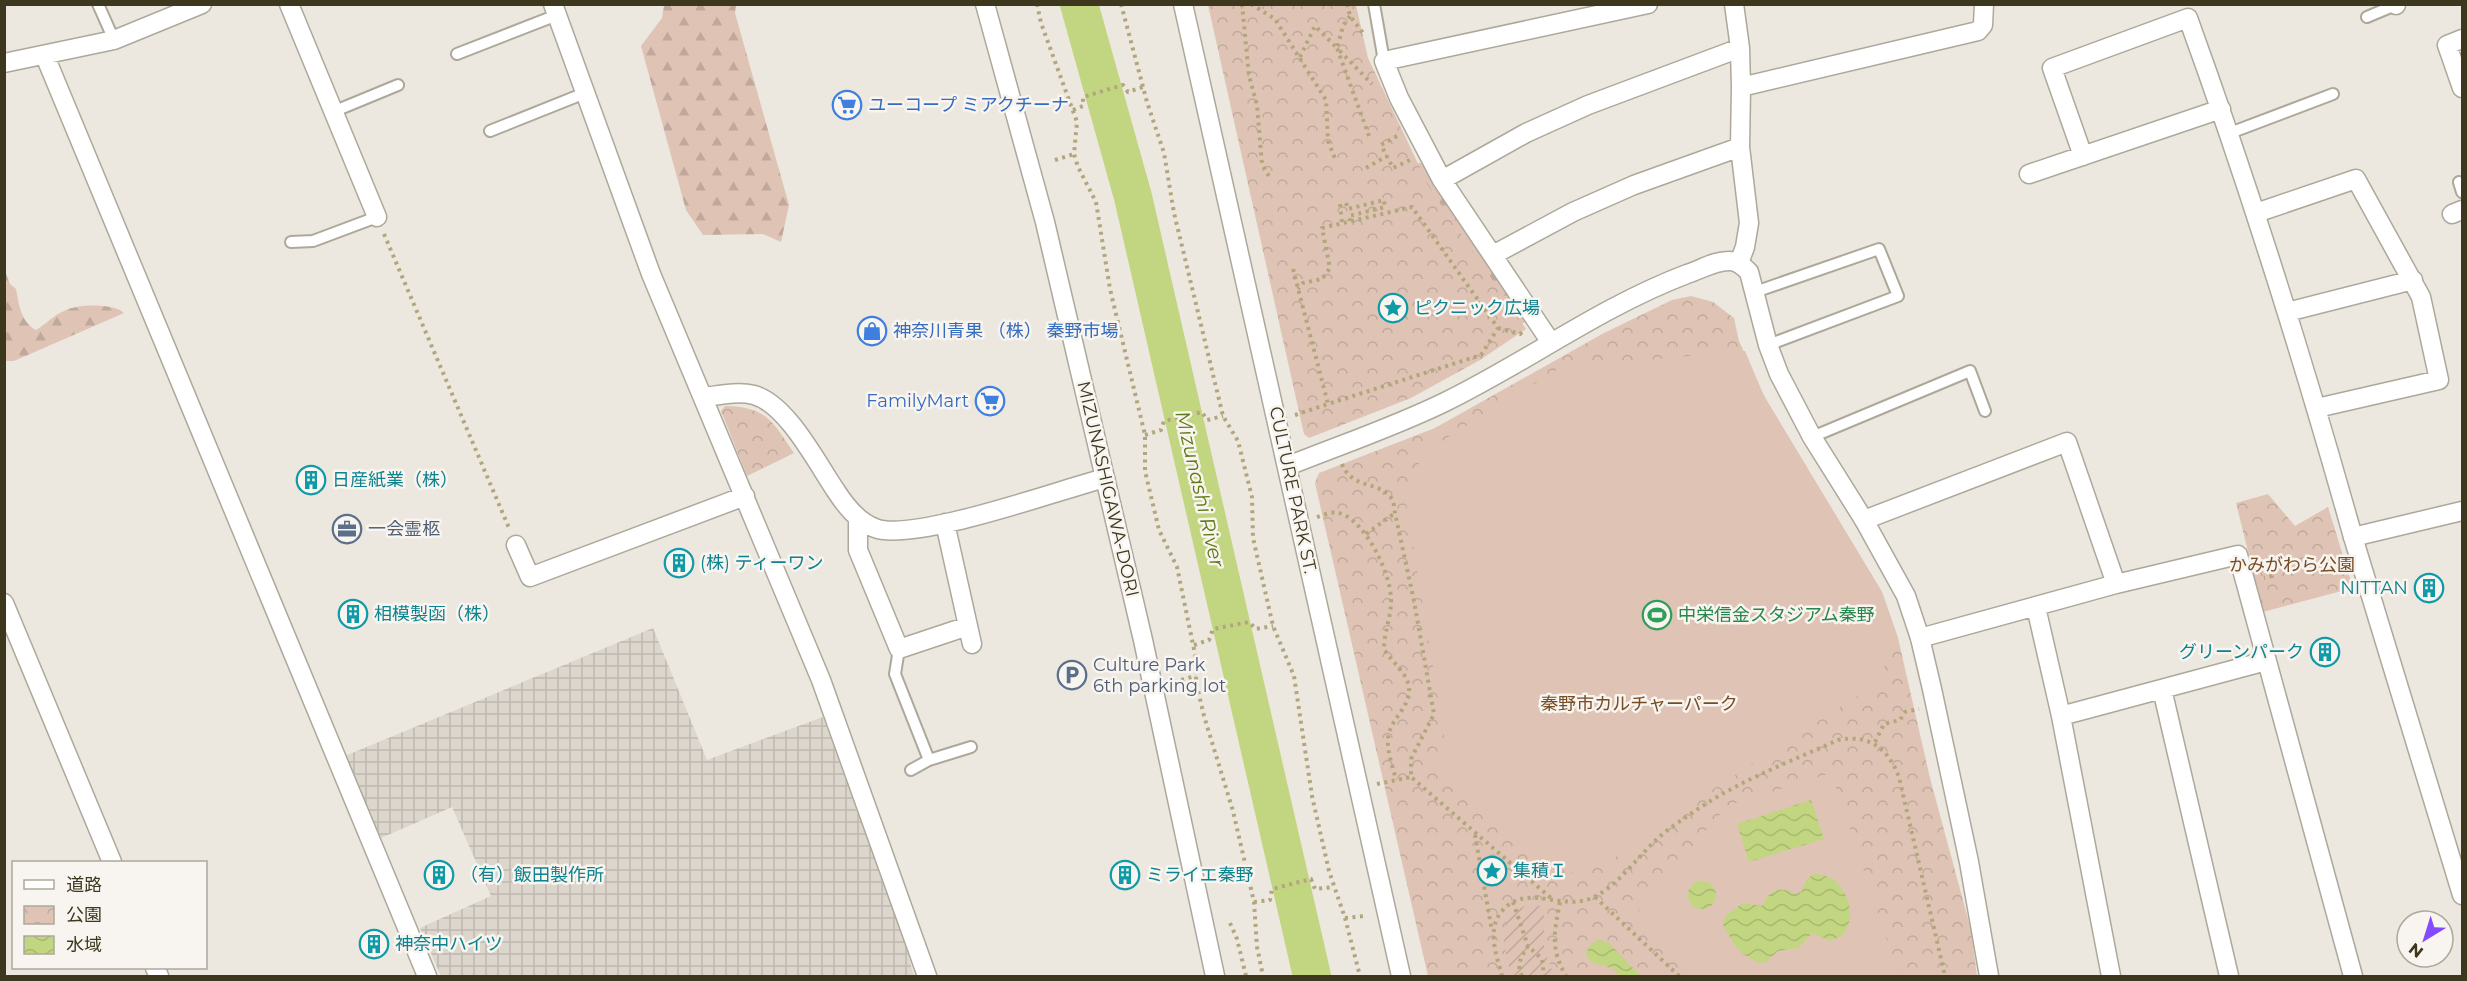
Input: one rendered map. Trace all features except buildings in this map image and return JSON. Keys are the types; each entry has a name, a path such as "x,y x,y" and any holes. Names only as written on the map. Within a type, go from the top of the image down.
{"street":[{"path":"4,63 114,40 202,4"},
{"path":"289,4 335,111 377,218"},
{"name":"MIZUNASHIGAWA-DORI","path":"985,4 1046,222 1148,663 1215,976"},
{"name":"CULTURE PARK ST.","path":"1183,4 1401,976"},
{"path":"1550,342 1442,180 1399,98 1384,61 1648,4"},
{"path":"1734,4 1740,48 1740,147 1749,223 1745,247 1738,263"},
{"path":"1741,87 1978,32 1983,25 1984,4"},
{"path":"559,8 585,93 651,274 821,680 927,976"},
{"path":"2083,156 2052,68 2186,11 2256,213 2463,895"},
{"path":"2463,39 2447,45 2463,88"},
{"path":"1442,180 1526,133 1567,114 1740,48"},
{"path":"45,56 427,976"},
{"path":"2029,174 2221,109"},
{"path":"1493,255 1573,212 1634,185 1740,147"},
{"path":"2256,213 2356,180 2421,297 2439,380 2317,408"},
{"path":"1288,466 1418,415 1453,398 1644,291 1716,263 1728,261 1738,263 1749,272 1768,345 1779,374 1812,437 1864,520 1906,596 1920,638 1969,862 1989,976"},
{"path":"2287,312 2413,280"},
{"path":"704,398 733,393 753,395 766,400 787,419 841,498 858,518 874,528 893,532 945,523 1105,478"},
{"path":"1864,520 2067,442 2116,584"},
{"path":"516,545 530,577 745,496"},
{"path":"2353,537 2463,512"},
{"path":"858,518 858,550 899,649 968,626"},
{"path":"945,523 972,644"},
{"path":"1920,638 2116,584 2238,555 2353,976"},
{"path":"4,603 112,861"},
{"path":"2036,607 2061,716 2111,976"},
{"path":"2061,716 2266,661"},
{"path":"2162,689 2229,976"}],"lane":[{"path":"98,4 114,40"},
{"path":"1374,4 1384,61"},
{"path":"2367,17 2397,5"},
{"path":"457,54 559,8"},
{"path":"335,111 398,85"},
{"path":"490,131 585,93"},
{"path":"2229,133 2333,94"},
{"path":"291,242 313,241 377,218"},
{"path":"1755,292 1879,249 1898,296 1768,345"},
{"path":"1812,437 1970,371 1985,411"},
{"path":"899,649 895,674 929,760"},
{"path":"911,770 929,760 971,747"}],"path":[{"path":"1037,4 1041,23 1077,122 1074,154 1096,202 1110,289 1145,435 1145,471 1159,530 1177,567 1194,645 1196,676 1204,716 1233,811 1254,903 1257,947 1263,976"},
{"path":"1121,4 1143,87 1164,153 1174,213 1223,416 1238,441 1252,497 1252,538 1273,626 1293,676 1312,796 1334,887 1345,918 1360,976"},
{"path":"1242,4 1249,76 1257,105 1262,164 1271,180"},
{"path":"1251,4 1275,19 1326,100 1328,141 1336,161"},
{"path":"1350,15 1343,26 1337,48 1369,136"},
{"path":"1299,57 1315,26 1376,88"},
{"path":"1073,110 1083,106 1083,97 1123,84 1128,92 1143,87"},
{"path":"1381,145 1393,168"},
{"path":"1055,160 1074,154"},
{"path":"1366,168 1387,156"},
{"path":"1346,203 1348,209 1384,200 1385,207 1348,216 1350,221"},
{"path":"1340,204 1342,223"},
{"path":"1295,415 1481,356 1498,328 1412,207 1322,228 1330,268 1322,279 1303,283 1298,289"},
{"path":"377,218 516,545"},
{"path":"1293,269 1328,404"},
{"path":"1145,435 1161,430 1164,422 1202,412 1207,420 1223,416"},
{"path":"1340,459 1352,479 1386,493 1392,500 1395,513 1414,601 1434,714 1411,759 1411,777 1552,900"},
{"path":"1317,517 1334,512 1352,519 1366,534 1383,569 1391,593 1384,649 1407,680 1410,689 1405,705 1394,721 1388,738 1396,780"},
{"path":"1366,534 1395,513"},
{"path":"2252,567 2268,562 2272,576 2263,579"},
{"path":"1194,645 1209,640 1213,629 1249,622 1256,629 1273,626"},
{"path":"1173,682 1196,676"},
{"path":"1875,742 1884,724 1900,720 1905,712 1920,709"},
{"path":"1494,943 1494,924 1501,912 1513,902 1527,897 1574,903 1595,897 1617,880 1656,840 1689,814 1725,792 1838,740 1853,737 1875,742 1890,760 1899,777 1945,976"},
{"path":"1377,784 1411,777"},
{"path":"1475,835 1502,976"},
{"path":"1254,903 1269,900 1272,889 1311,879 1315,889 1334,887"},
{"path":"1595,897 1679,976"},
{"path":"1513,902 1528,946 1542,959 1544,976"},
{"path":"1560,902 1554,943 1556,960 1566,976"},
{"path":"1345,918 1364,916"},
{"path":"1230,923 1246,976"},
{"path":"1522,976 1519,963 1528,946"}],"shaded area":[{"path":"653,628 707,760 823,717 904,941 914,976 441,976 420,928 491,896 452,807 381,838 345,756"}],"green space":[{"path":"664,5 736,5 735,13 789,205 781,242 763,234 703,235 686,210 641,46 662,18"},
{"path":"1208,5 1356,5 1368,58 1429,187 1526,329 1480,360 1411,398 1309,438 1304,434"},
{"path":"1413,163 1423,163 1427,166 1526,316 1525,322 1517,327"},
{"path":"5,271 10,284 16,289 24,318 36,330 60,313 77,307 112,307 124,313 14,361 5,361"},
{"name":"秦野市カルチャーパーク","path":"1691,296 1713,302 1734,318 1739,341 1764,396 1882,592 1898,638 1930,778 1971,930 1977,976 1428,976 1315,483 1319,473 1435,428 1604,333 1672,300"},
{"name":"中栄信金スタジアム秦野","path":"1745,351 1764,396 1882,592 1898,638 1876,684 1654,827 1636,845 1605,863 1574,873 1541,864 1440,767 1445,741 1404,489 1426,451 1560,368"},
{"path":"725,406 750,409 767,418 774,424 794,453 747,476 721,411"},
{"name":"かみがわら公園","path":"2268,494 2295,526 2328,507 2353,588 2263,612 2236,503"},
{"path":"1831,773 1899,976 1692,976 1631,920 1727,806"},
{"path":"1532,904 1544,907 1544,948 1554,976 1511,976 1504,943 1506,923 1519,909"}],"water":[{"path":"1811,800 1824,839 1749,862 1737,824"},
{"path":"1814,874 1825,875 1834,880 1846,896 1850,917 1842,936 1830,941 1812,933 1799,948 1778,951 1766,962 1759,963 1743,954 1735,946 1723,925 1725,916 1743,903 1762,906 1775,891 1784,890 1795,894 1801,892 1807,879"},
{"path":"1702,881 1712,885 1716,895 1712,905 1702,909 1692,905 1688,895 1692,885"},
{"path":"1597,940 1608,942 1641,976 1620,976 1612,968 1591,962 1586,955 1590,946"}],"waterway":[{"name":"Mizunashi River","path":"1079,4 1133,197 1312,976"}],"place":[{"name":"ユーコープ ミアクチーナ","path":"847,105"},
{"name":"ピクニック広場","path":"1393,308"},
{"name":"神奈川青果 （株） 秦野市場","path":"872,331"},
{"name":"FamilyMart","path":"990,401"},
{"name":"日産紙業（株）","path":"311,480"},
{"name":"一会霊柩","path":"347,529"},
{"name":"(株) ティーワン","path":"679,563"},
{"name":"NITTAN","path":"2429,588"},
{"name":"相模製函（株）","path":"353,614"},
{"name":"中栄信金スタジアム秦野","path":"1657,615"},
{"name":"グリーンパーク","path":"2325,652"},
{"name":"Culture Park 6th parking lot","path":"1072,675"},
{"name":"集積Ｉ","path":"1492,871"},
{"name":"（有）飯田製作所","path":"439,875"},
{"name":"ミライエ秦野","path":"1125,875"},
{"name":"神奈中ハイツ","path":"374,944"}]}
